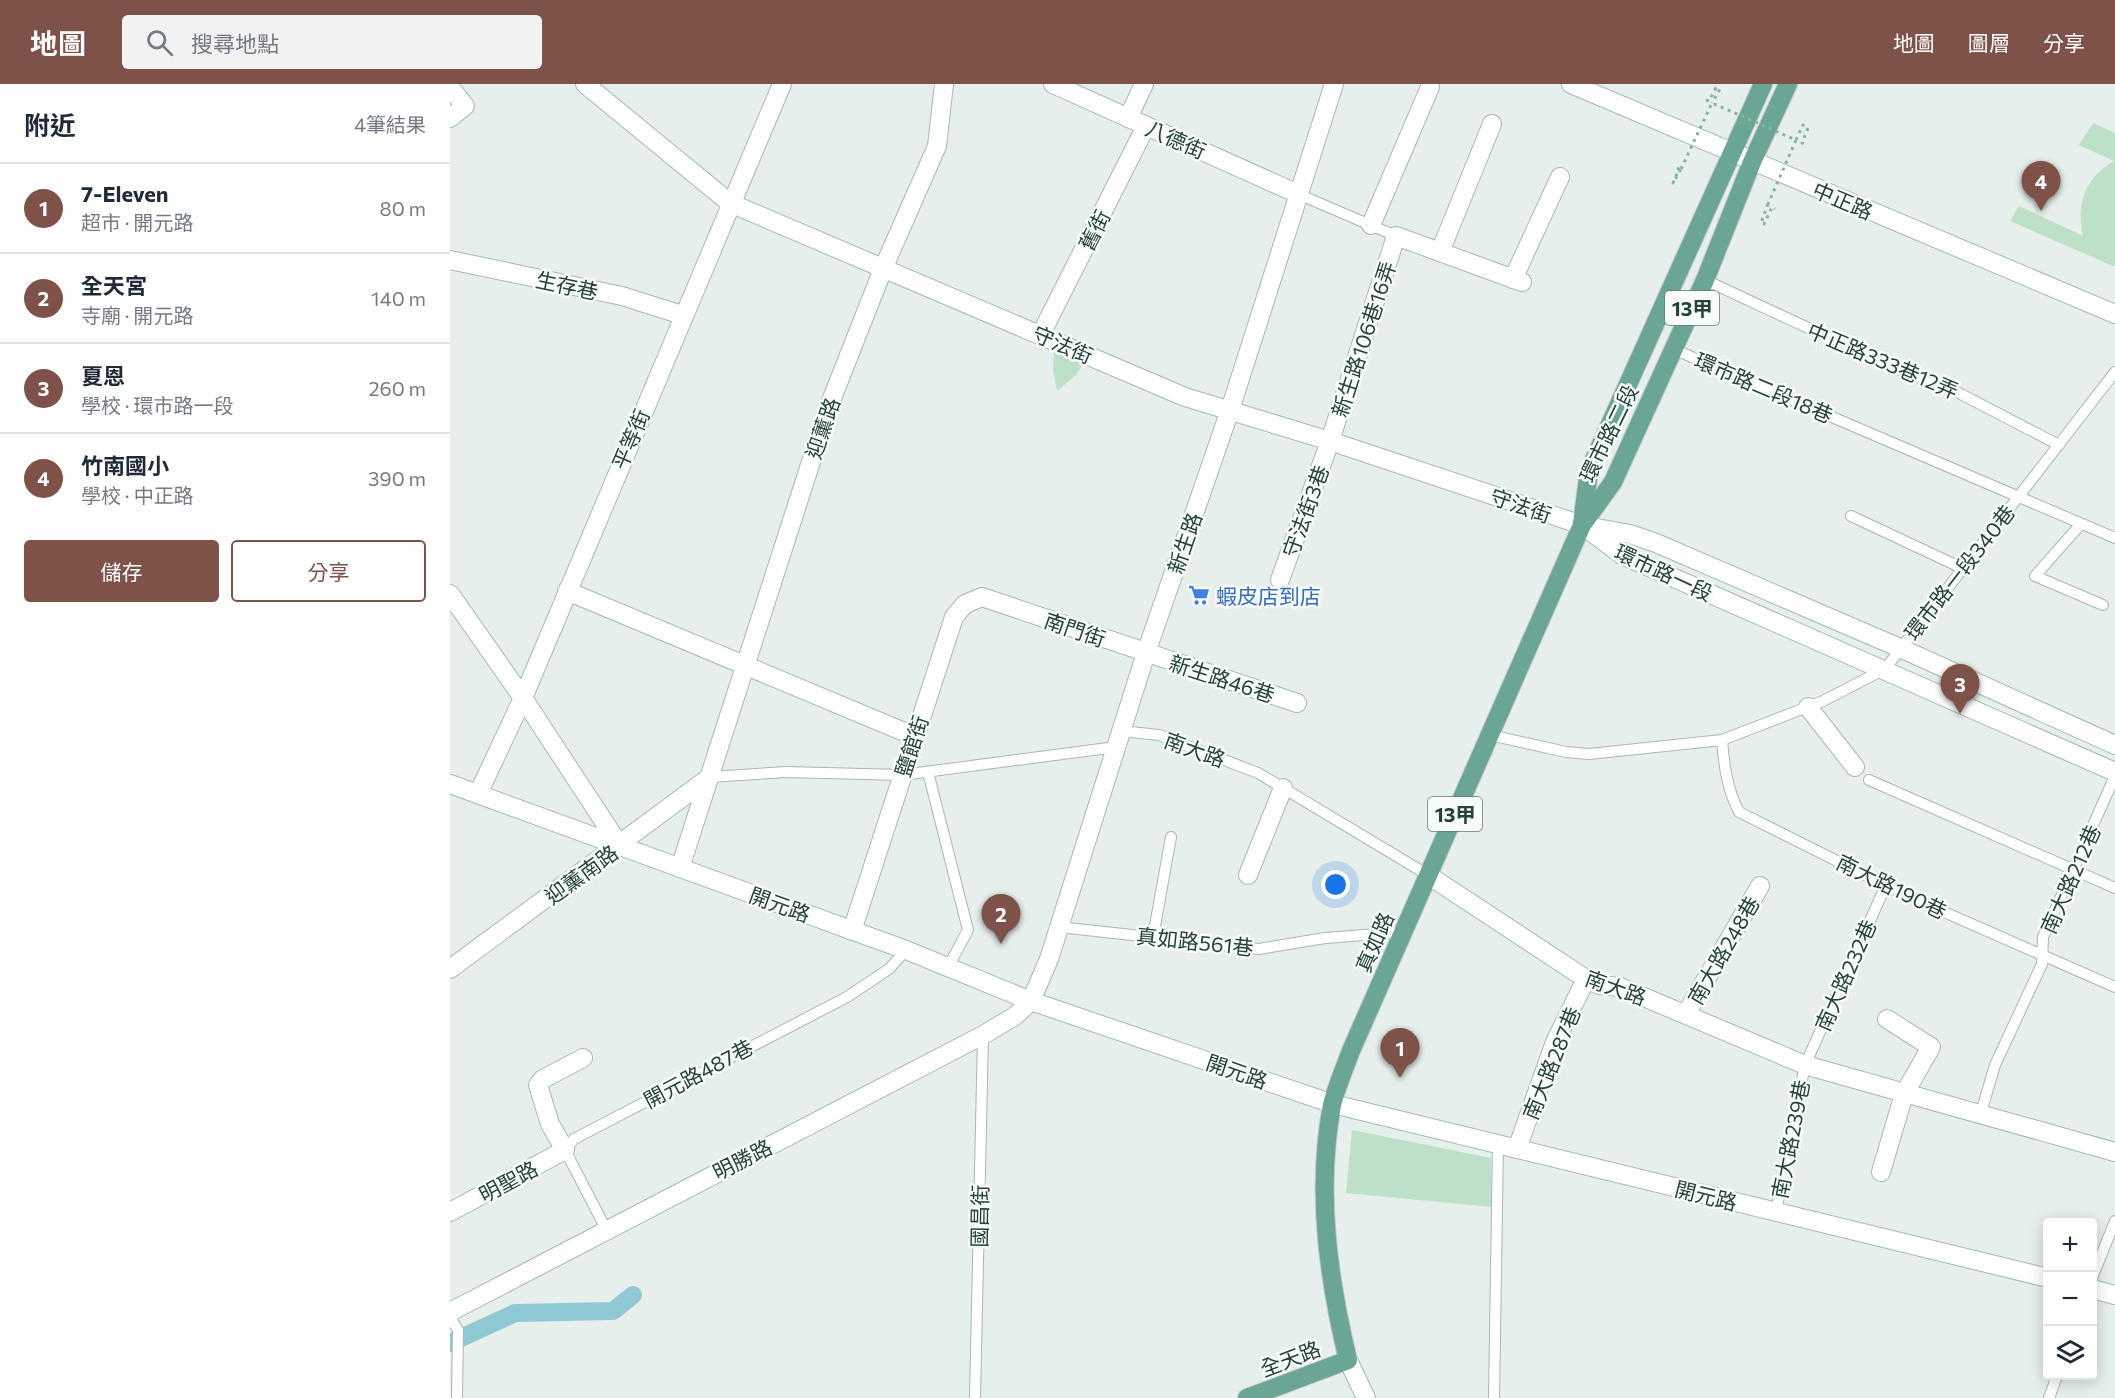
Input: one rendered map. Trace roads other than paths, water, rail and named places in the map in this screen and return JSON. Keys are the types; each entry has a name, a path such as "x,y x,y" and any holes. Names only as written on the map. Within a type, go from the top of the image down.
{"main road":[{"name":"環市路二段","path":"1582,525 1589,471 1763,84"},
{"name":"環市路二段","path":"1582,525 1613,482 1705,280 1752,162 1788,84"},
{"name":"真如路","path":"1348,1360 1336,1311 1325,1238 1327,1146 1332,1104 1350,1053 1582,525"},
{"name":"全天路","path":"1247,1398 1348,1360"}],"street":[{"name":"守法街","path":"585,84 730,203 1185,397 1330,441 1582,525"},
{"name":"平等街","path":"478,794 523,698 682,315 782,84"},
{"name":"迎薰路","path":"680,867 829,406 883,269 937,146 944,84"},
{"name":"八德街","path":"1053,84 1298,194"},
{"path":"1128,117 1144,84"},
{"name":"新生路","path":"1031,1001 1059,927 1146,653 1230,410 1334,84"},
{"name":"中正路","path":"1571,84 2115,314"},
{"path":"450,87 465,106 450,118"},
{"path":"1371,225 1430,87"},
{"path":"1440,252 1492,124"},
{"name":"舊街","path":"1041,334 1146,126"},
{"path":"1396,236 1518,280 1560,177"},
{"name":"新生路106巷16弄","path":"1330,441 1396,236"},
{"name":"生存巷","path":"450,260 622,296 682,315"},
{"name":"守法街3巷","path":"1280,580 1330,441"},
{"name":"環市路一段","path":"1582,525 1630,534 1656,543 1900,648 2115,745"},
{"name":"環市路一段","path":"1582,525 1622,555 1885,669 2115,774"},
{"path":"567,591 914,735"},
{"path":"450,594 523,698 620,846"},
{"name":"鹽館街","path":"852,931 954,617 965,604 982,597 1004,605"},
{"name":"南門街","path":"1004,605 1146,653"},
{"name":"新生路46巷","path":"1146,653 1297,703"},
{"path":"1808,706 1855,767"},
{"name":"迎薰南路","path":"450,969 620,846 710,777"},
{"name":"開元路","path":"450,784 906,950 1031,1001 1332,1104 2043,1277"},
{"path":"1248,875 1282,788"},
{"name":"南大路","path":"1428,875 1586,979 1599,985 1620,987 1805,1065 1980,1116 2115,1152"},
{"name":"南大路248巷","path":"1686,1014 1760,886"},
{"name":"南大路287巷","path":"1518,1149 1555,1042 1586,979"},
{"name":"明勝路","path":"450,1314 606,1229 982,1035 1015,1016 1031,1001"},
{"path":"1881,1172 1904,1094 1931,1047 1887,1019"},
{"path":"565,1149 550,1124 538,1085 543,1079 583,1058"},
{"name":"明聖路","path":"450,1212 565,1149"},
{"path":"2097,1290 2115,1295"},
{"name":"真如路","path":"1348,1360 1366,1398"}],"lane":[{"path":"1298,194 1396,236"},
{"name":"中正路333巷12弄","path":"1705,280 1892,367 1955,391 2059,445"},
{"name":"環市路二段18巷","path":"1673,349 2115,538"},
{"name":"環市路一段340巷","path":"1885,669 2115,372"},
{"path":"1851,516 1962,568"},
{"path":"2081,524 2035,576 2103,605"},
{"path":"1490,735 1589,754 1722,740 1808,706 1885,669"},
{"name":"南大路","path":"710,777 786,772 902,775 1119,739 1160,735 1258,773 1428,875"},
{"name":"南大路190巷","path":"1722,740 1724,769 1732,798 1739,812 1886,885 2115,987"},
{"path":"928,772 968,930 948,967"},
{"name":"南大路212巷","path":"1980,1116 1995,1065 2042,964 2043,937 2115,774"},
{"path":"1869,780 2115,888"},
{"path":"1153,937 1171,837"},
{"name":"南大路232巷","path":"1805,1065 1886,885"},
{"name":"真如路561巷","path":"1059,927 1259,949 1325,938 1403,933"},
{"name":"開元路487巷","path":"565,1149 574,1139 847,997 889,969 906,950"},
{"name":"國昌街","path":"975,1398 982,1035"},
{"name":"南大路239巷","path":"1776,1212 1805,1065"},
{"path":"1494,1398 1498,1144"},
{"path":"565,1149 606,1229"},
{"path":"2094,1272 2115,1221"},
{"path":"450,1314 458,1330 457,1398"},
{"path":"2049,1398 2056,1380"}],"waterway":[{"path":"450,1343 515,1313 613,1311 633,1295"}],"place":[{"name":"竹南國小","path":"2041,211"},
{"name":"蝦皮店到店","path":"1199,595"},
{"name":"夏恩","path":"1960,714"},
{"name":"全天宮","path":"1001,944"},
{"name":"7-Eleven","path":"1400,1078"}]}
